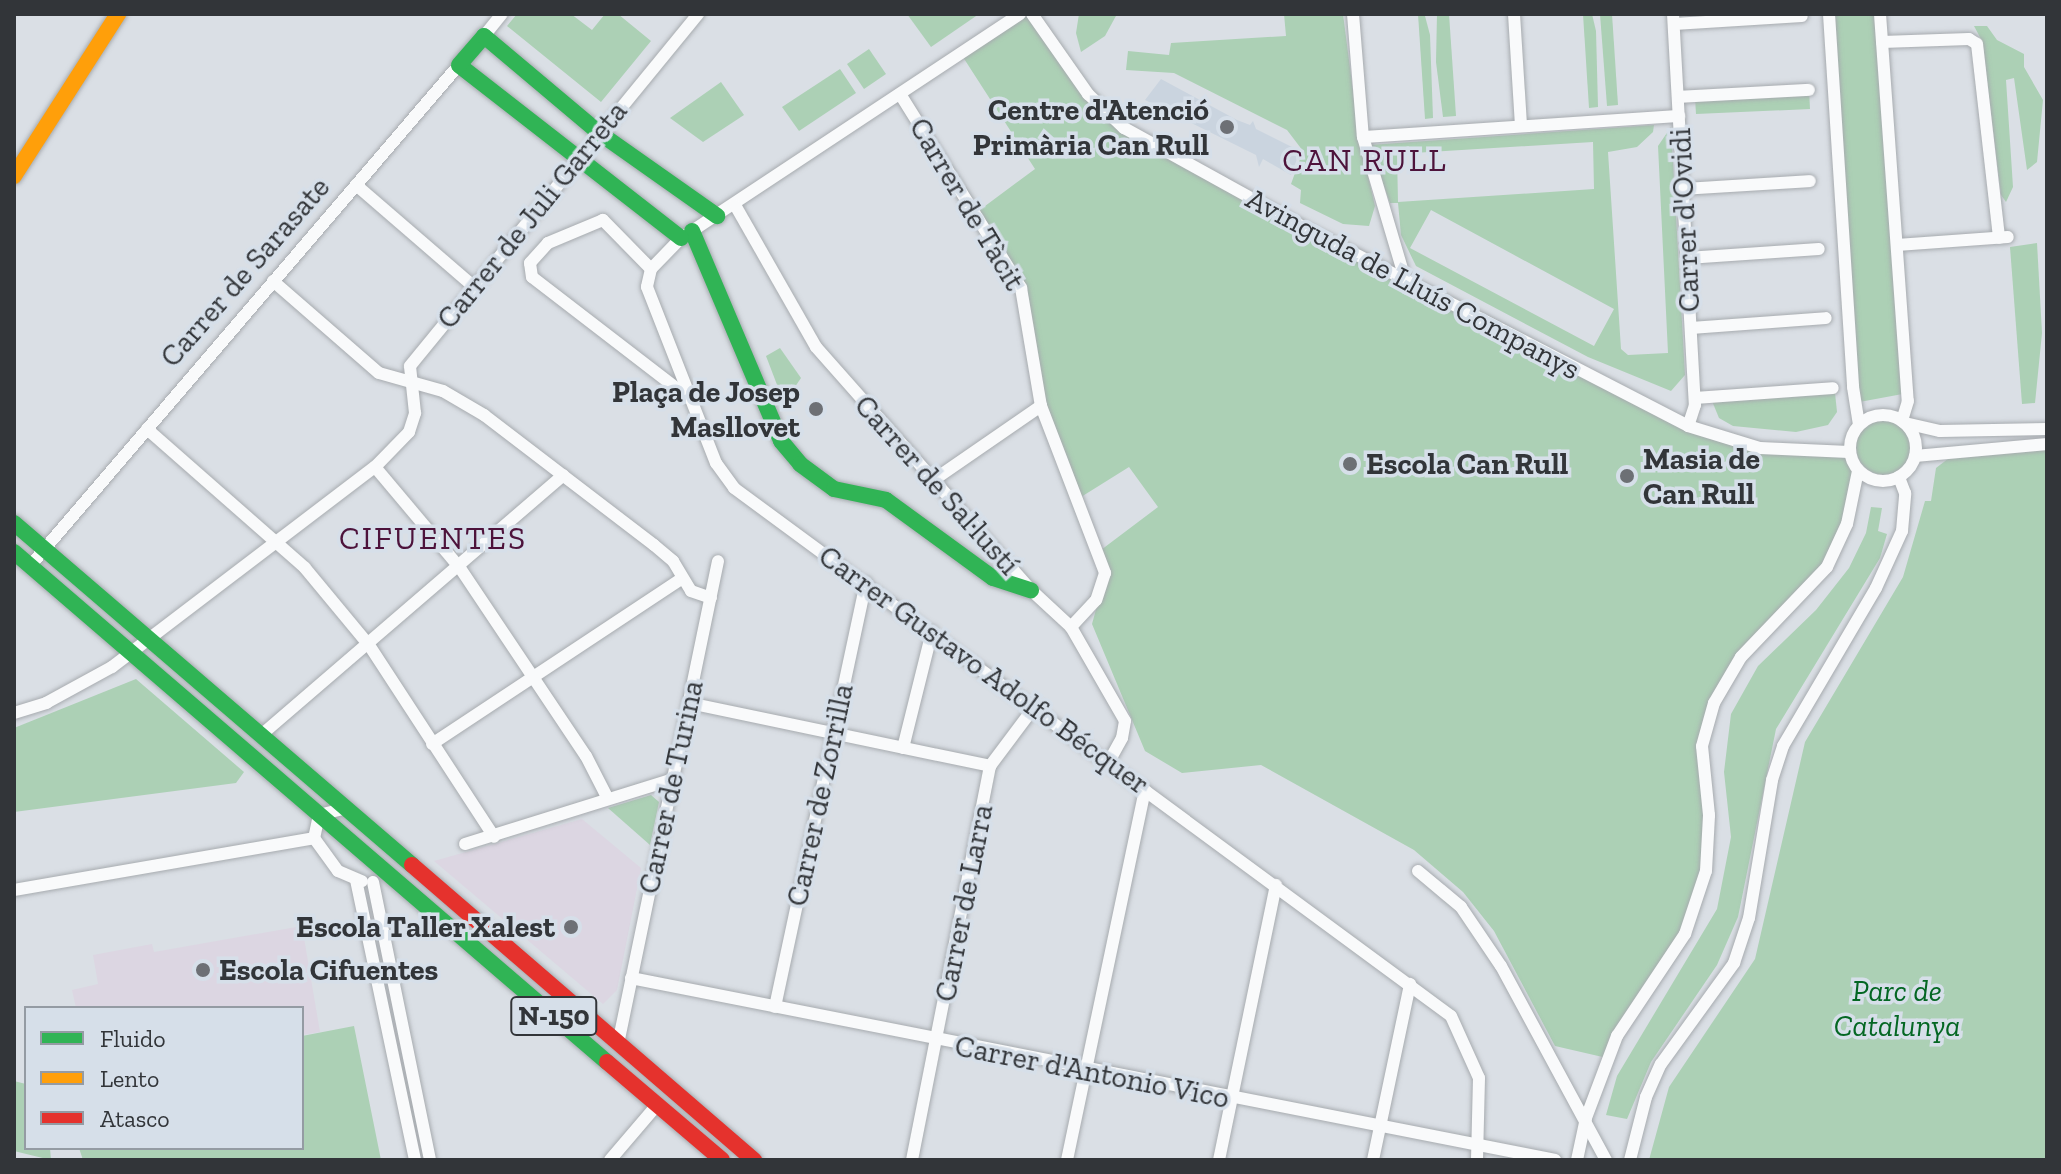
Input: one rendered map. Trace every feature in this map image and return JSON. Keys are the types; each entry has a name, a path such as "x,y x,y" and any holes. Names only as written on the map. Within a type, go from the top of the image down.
{"main road":[{"path":"14,176 118,14"},
{"path":"484,36 598,132 717,216"},
{"name":"Carrer de Sarasate","path":"459,65 484,36"},
{"path":"459,65 577,161 686,234 781,441 800,464 834,489 886,500 993,578 1031,590"},
{"name":"N-150","path":"14,523 754,1160"},
{"name":"N-150","path":"14,552 319,815 380,877 722,1160"}],"street":[{"name":"Carrer de Sarasate","path":"484,36 502,14"},
{"name":"Carrer de Juli Garreta","path":"375,467 409,432 415,413 409,383 410,366 472,285 698,14"},
{"path":"692,400 532,277 530,263 548,243 603,220 650,272 686,234 735,205 1020,14"},
{"name":"Avinguda de Lluís Companys","path":"1032,14 1088,94 1124,128 1405,279 1688,426 1760,448 1849,452"},
{"path":"1353,14 1363,137 1405,279"},
{"path":"1514,14 1521,125"},
{"path":"1577,1160 1586,1118 1617,1036 1685,934 1706,871 1709,815 1702,746 1714,703 1741,657 1827,567 1847,524 1858,471 1849,452 1859,424 1854,403 1829,14"},
{"path":"1858,471 1877,480 1899,477 1915,456 1915,438 1904,422 1908,401 1880,14"},
{"path":"1673,19 1802,16"},
{"name":"Carrer d'Ovidi","path":"1673,19 1695,398 1688,426"},
{"path":"1882,42 1963,38 1977,44 2003,238 1897,245"},
{"name":"Carrer de Sarasate","path":"30,566 459,65"},
{"path":"1678,97 1809,90"},
{"name":"Carrer de Tàcit","path":"900,94 1011,264 1030,320 1041,406 1105,573 1096,600 1071,627"},
{"path":"1363,137 1679,116"},
{"path":"1683,189 1810,181"},
{"path":"356,185 472,285"},
{"name":"Carrer de Sal·lustí","path":"735,205 816,347 1031,590 1071,627 1125,721 1122,738 1109,761"},
{"path":"1687,258 1819,249"},
{"name":"Carrer Gustavo Adolfo Bécquer","path":"650,272 647,287 716,463 734,488 1035,706 1451,1016 1479,1078 1477,1154"},
{"path":"273,281 379,373 443,391 484,415 673,561 680,580 711,598"},
{"path":"1691,328 1826,318"},
{"path":"1695,398 1833,388"},
{"path":"935,479 1041,406"},
{"path":"1859,424 1877,415 1940,431 2047,429"},
{"path":"147,429 278,542 369,645 494,837"},
{"path":"1915,456 2047,444"},
{"path":"14,713 46,703 130,653 375,467 460,568 535,680 608,799"},
{"path":"260,736 460,568 563,475"},
{"path":"1630,1160 1646,1097 1661,1064 1734,963 1749,918 1772,780 1783,746 1876,588 1902,531 1905,493 1899,477"},
{"name":"Carrer de Turina","path":"618,1044 718,561"},
{"path":"432,744 535,680 680,580"},
{"name":"Carrer de Zorrilla","path":"775,1007 866,583"},
{"path":"903,748 932,632"},
{"path":"689,703 990,766"},
{"name":"Carrer de Larra","path":"912,1160 990,766 1035,706"},
{"path":"465,844 671,780"},
{"path":"1067,1160 1145,790"},
{"path":"343,809 319,815 314,838 328,862 356,880 380,877 398,856"},
{"path":"14,890 314,838"},
{"path":"1418,871 1468,917 1520,995 1603,1156"},
{"path":"380,877 430,1160"},
{"path":"356,880 415,1160"},
{"path":"1219,1160 1276,885"},
{"name":"Carrer d'Antonio Vico","path":"631,978 1380,1129 1477,1154 1555,1160"},
{"path":"1373,1160 1414,987"},
{"path":"594,1023 622,1014"},
{"path":"610,1160 657,1105"}],"shaded area":[{"name":"Centre d'Atenció Primària Can Rull","path":"1161,79 1237,120 1250,125 1253,121 1256,129 1300,151 1291,175 1263,159 1259,167 1256,155 1145,100"},
{"name":"Escola Taller Xalest","path":"582,819 641,868 617,990 603,1004 434,861"},
{"name":"Escola Cifuentes","path":"302,926 320,1032 304,1035 304,1006 76,1006 72,990 98,984 93,955 152,944 154,952"}],"green space":[{"path":"517,14 571,14 592,30 605,14 618,14 651,41 601,102 507,26"},
{"path":"907,14 979,14 931,47"},
{"path":"1020,14 1032,14 1088,94 1124,128 1720,439 1849,452 1858,471 1827,567 1741,657 1714,703 1702,746 1706,871 1685,934 1607,1058 1555,1046 1494,931 1463,892 1414,850 1261,765 1182,773 1145,751 1092,624 1101,591 1097,553 1158,507 1129,467 1081,497 1041,406 1030,320 977,212 1035,169 961,54"},
{"path":"1079,14 1117,14 1105,36 1081,52 1076,33"},
{"path":"1284,14 1343,14 1359,137 1375,206 1369,226 1343,224 1300,203 1301,190 1291,184 1303,151 1287,130 1174,73 1126,70 1128,51 1169,55 1171,43 1286,36"},
{"path":"1418,14 1425,16 1430,35 1433,118 1425,119"},
{"path":"1437,14 1449,14 1456,116 1443,117 1436,62"},
{"path":"1583,14 1592,14 1596,31 1598,107 1589,108"},
{"path":"1600,14 1612,14 1618,105 1607,106"},
{"path":"1829,14 1880,14 1908,393 1854,403"},
{"path":"1974,26 1987,26 1997,40 2024,54 2024,67 2043,100 2037,162 2027,170 2014,78 2006,80 2013,187 2006,202 2001,195 1982,41"},
{"path":"869,49 886,74 864,89 847,64"},
{"path":"840,69 856,93 799,131 782,107"},
{"path":"721,82 744,115 703,142 670,118"},
{"path":"1809,90 1810,109 1696,114 1695,97"},
{"path":"1654,125 1653,132 1637,147 1608,152 1621,349 1628,355 1668,353 1658,146 1671,127 1685,375 1671,391 1588,357 1416,266 1401,235 1398,203 1390,203 1369,145","holes":["1593,142 1594,189 1398,202 1397,154","1431,210 1614,309 1594,346 1410,248"]},
{"path":"2037,243 2042,333 2035,403 2022,404 2010,247"},
{"path":"780,348 801,378 784,403 766,356"},
{"path":"1835,393 1837,412 1828,425 1796,432 1733,426 1719,418 1712,401"},
{"path":"1884,419 1904,427 1912,447 1904,467 1884,475 1864,467 1856,447 1864,427"},
{"name":"Parc de Catalunya","path":"2047,449 2047,1160 1649,1160 1669,1087 1755,959 1805,742 1903,577 1925,501 1931,501 1936,468 1949,458"},
{"path":"1871,507 1882,508 1878,531 1887,534 1880,558 1776,729 1738,917 1717,965 1651,1062 1627,1119 1606,1115 1617,1076 1717,909 1731,837 1724,772 1731,714 1758,666 1816,610 1849,568 1866,533"},
{"path":"136,679 244,772 236,783 14,812 14,728"},
{"path":"651,795 659,802 650,845 608,808"},
{"path":"354,1026 381,1160 83,1160 80,1150 304,1150 304,1036"},
{"path":"14,1081 24,1084 24,1150 50,1150 51,1160 14,1151"}],"traffic: fast":[{"path":"681,238 459,65 484,36 598,132 717,216"},
{"path":"692,231 781,441 800,464 834,489 886,500 993,578 1031,590"},
{"path":"14,523 412,865"},
{"path":"14,552 607,1062"}],"traffic: slow":[{"path":"14,176 118,14"}],"traffic: jam":[{"path":"412,865 754,1160"},
{"path":"607,1062 722,1160"}],"place":[{"name":"Centre d'Atenció Primària Can Rull","path":"1227,127"},
{"name":"Plaça de Josep Masllovet","path":"816,409"},
{"name":"Escola Can Rull","path":"1350,464"},
{"name":"Masia de Can Rull","path":"1627,476"},
{"name":"Escola Taller Xalest","path":"571,927"},
{"name":"Escola Cifuentes","path":"203,970"}],"district":[{"name":"CAN RULL","path":"1365,160"},
{"name":"CIFUENTES","path":"433,538"}]}
